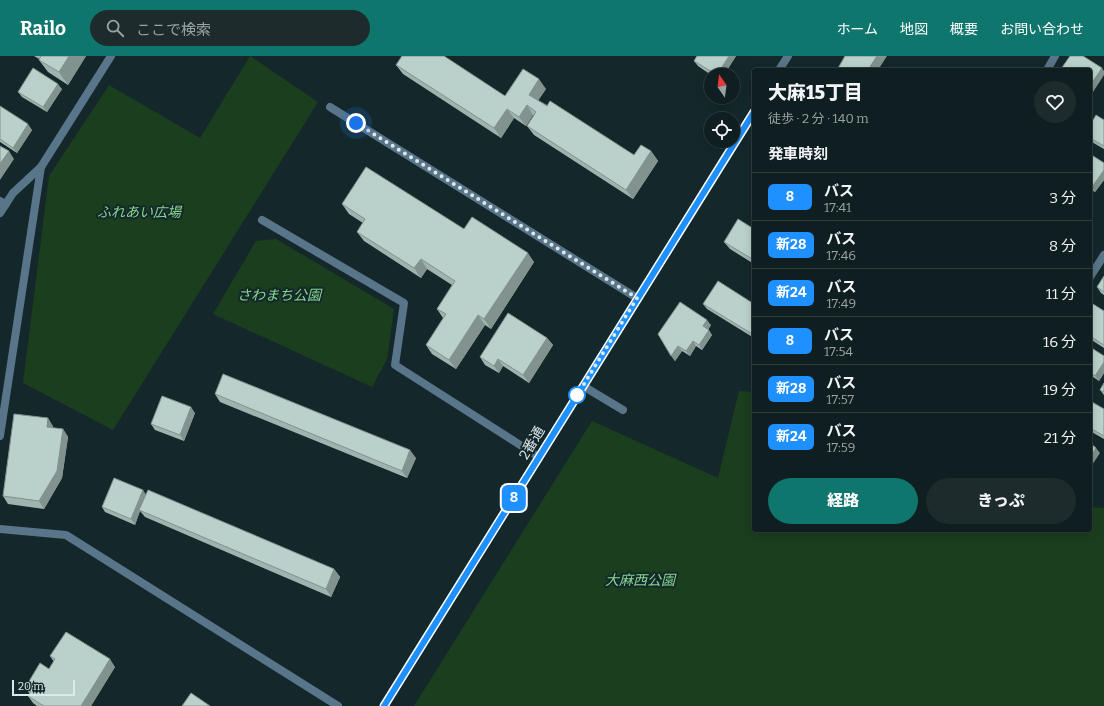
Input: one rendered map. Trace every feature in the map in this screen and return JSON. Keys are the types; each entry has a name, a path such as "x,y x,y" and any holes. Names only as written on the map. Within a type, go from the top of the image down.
{"street":[{"path":"0,213 3,203 41,167 111,56"},
{"path":"780,68 788,56"},
{"path":"1048,68 1056,56"},
{"path":"330,107 637,298"},
{"name":"2番通","path":"384,706 752,115"},
{"path":"0,436 41,167"},
{"path":"262,220 404,303 395,365 539,457"},
{"path":"1092,274 1104,255"},
{"path":"583,386 623,410"},
{"path":"0,529 66,535 338,706"}],"green space":[{"name":"ふれあい広場","path":"250,56 318,102 113,430 23,383 49,176 109,85 200,138"},
{"name":"さわまち公園","path":"276,239 394,309 387,359 372,387 213,314 256,241"},
{"name":"大麻西公園","path":"739,391 752,392 752,532 1092,532 1092,507 1104,508 1104,706 414,706 592,421 718,478"}],"building":[{"path":"41,56 69,56 59,72 39,60"},
{"path":"402,56 444,56 505,96 523,69 539,79 529,95 547,106 550,101 634,155 641,145 651,151 626,190 527,126 536,112 527,105 519,117 507,109 494,128 396,65"},
{"path":"697,56 729,56 721,68 706,68 694,61"},
{"path":"845,56 877,56 869,68 838,68"},
{"path":"1070,56 1083,56 1102,68 1092,83 1092,68 1062,68"},
{"path":"33,68 58,84 43,107 18,92"},
{"path":"0,106 28,124 13,148 0,139"},
{"path":"1096,115 1104,120 1104,146 1092,139 1092,122"},
{"path":"0,146 9,151 0,164"},
{"path":"1092,155 1104,163 1104,170 1092,187"},
{"path":"366,167 464,229 472,217 528,253 484,319 478,315 449,360 426,345 446,314 437,309 455,281 421,259 414,268 357,232 365,219 342,204"},
{"path":"738,219 752,228 752,259 724,242"},
{"path":"1104,276 1104,292 1097,287"},
{"path":"718,281 752,303 752,334 703,304"},
{"path":"680,302 707,320 703,326 709,330 699,345 693,341 686,351 678,346 671,356 658,334"},
{"path":"1093,304 1104,311 1104,345 1092,337"},
{"path":"508,313 547,338 523,375 498,359 494,366 480,357"},
{"path":"1092,348 1104,356 1104,362 1095,376 1092,374"},
{"path":"223,374 410,450 402,471 215,394"},
{"path":"1104,383 1104,392 1100,390"},
{"path":"162,396 191,407 180,435 151,424"},
{"path":"1092,402 1104,409 1104,436 1092,429"},
{"path":"14,414 48,418 47,427 63,429 57,471 39,501 3,496"},
{"path":"1092,445 1096,448 1092,455"},
{"path":"114,478 143,490 131,519 102,507"},
{"path":"148,490 334,569 326,589 139,510"},
{"path":"66,632 110,659 81,706 44,706 28,696 31,691 25,688 40,663 49,669 55,659 50,656"},
{"path":"191,693 210,706 182,706"}],"bus line":[{"name":"8","path":"384,706 752,115"}],"route":[{"path":"356,123 637,298 576,397 577,395"}]}
